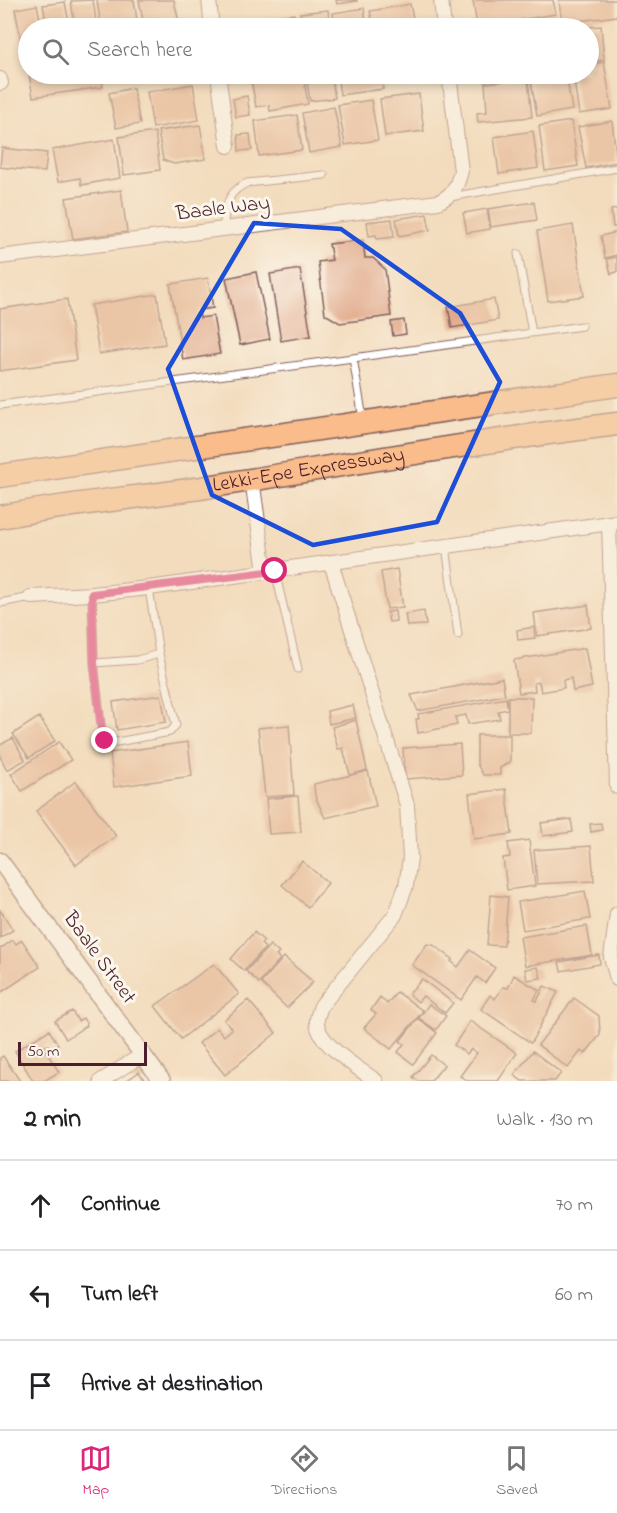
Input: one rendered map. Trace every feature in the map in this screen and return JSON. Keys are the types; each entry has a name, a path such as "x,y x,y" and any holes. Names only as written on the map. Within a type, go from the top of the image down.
{"highway":[{"name":"Lekki-Epe Expressway","path":"0,474 617,385"},
{"name":"Lekki-Epe Expressway","path":"0,519 43,508 252,480 473,442 617,424"},
{"path":"0,491 215,456 266,436"}],"street":[{"path":"209,0 211,18"},
{"path":"441,0 443,18"},
{"path":"219,84 228,146"},
{"path":"450,84 461,171 458,186 450,197"},
{"name":"Baale Way","path":"0,257 438,202 450,197"},
{"path":"252,480 270,572"},
{"path":"32,597 149,588 613,522 617,787"},
{"path":"332,563 407,805 410,858 406,886 395,915 321,1006 316,1020 319,1033 330,1046 376,1081"},
{"name":"Baale Street","path":"0,861 162,1081"},
{"path":"617,914 611,957 617,979"},
{"path":"101,1081 142,1055"}],"lane":[{"path":"450,197 617,168"},
{"path":"223,230 228,197 235,189 247,183 324,175"},
{"path":"518,254 532,333"},
{"path":"0,405 582,326"},
{"path":"353,358 364,422"},
{"path":"446,546 458,635"},
{"path":"270,572 298,669"},
{"path":"92,594 94,663 102,734 105,741 117,742 170,732 176,725 159,654 149,588"},
{"path":"0,603 32,597"},
{"path":"94,663 137,660 159,654"}],"highlighted area":[{"path":"254,223 341,229 460,313 500,382 437,522 313,545 212,495 168,369"}],"building":[{"path":"93,0 96,18 74,18 71,1"},
{"path":"97,0 134,0 137,18 100,18"},
{"path":"139,0 174,0 178,18 142,18"},
{"path":"336,0 357,0 357,1 337,4"},
{"path":"473,0 553,0 556,14 532,18 476,18"},
{"path":"559,0 617,0 617,16 561,18"},
{"path":"65,2 68,18 45,18 43,5"},
{"path":"410,4 413,18 372,18 370,11"},
{"path":"37,5 40,18 18,18 18,25 15,9"},
{"path":"364,8 366,18 334,18 333,13"},
{"path":"328,10 329,18 301,18 300,13"},
{"path":"294,14 295,18 268,18"},
{"path":"599,26 601,26 604,60 599,61"},
{"path":"604,62 612,109 579,114 574,84 599,84 599,63"},
{"path":"31,84 103,84 103,87 33,97"},
{"path":"193,84 199,120 153,128 147,92"},
{"path":"252,84 305,84 308,104 270,111 269,105 256,107"},
{"path":"307,84 333,84 335,98 310,101"},
{"path":"338,84 382,84 383,89 340,95"},
{"path":"485,84 529,84 532,117 478,122 477,113 487,112"},
{"path":"532,84 568,84 572,110 537,116"},
{"path":"133,88 140,124 116,128 109,93"},
{"path":"419,94 424,131 385,136 380,99"},
{"path":"247,96 250,115 236,117 233,99"},
{"path":"371,100 378,140 345,145 338,105"},
{"path":"334,107 342,147 309,153 302,113"},
{"path":"297,115 302,150 259,156 255,121"},
{"path":"571,121 578,166 545,171 539,126"},
{"path":"612,121 617,162 586,168 578,127"},
{"path":"200,125 206,159 174,164 163,160 158,131"},
{"path":"533,131 538,168 499,174 494,137"},
{"path":"155,132 160,170 124,175 119,137"},
{"path":"250,134 252,150 239,151 238,135"},
{"path":"114,139 120,178 81,185 80,178 58,182 52,150"},
{"path":"2,148 47,153 45,172 0,167"},
{"path":"121,190 127,232 73,239 66,198"},
{"path":"534,202 537,220 491,227 488,209"},
{"path":"487,209 490,229 467,233 463,213"},
{"path":"617,209 617,227 613,227 611,210"},
{"path":"427,214 430,230 399,236 396,219"},
{"path":"392,219 394,237 377,239 376,235 369,236 367,222"},
{"path":"573,225 584,296 548,301 537,231"},
{"path":"617,232 617,255 605,258 601,236"},
{"path":"363,240 365,258 373,258 385,269 391,316 340,323 325,314 318,262 332,260 329,244"},
{"path":"617,257 617,272 611,274 607,259"},
{"path":"300,269 311,336 281,341 270,274"},
{"path":"256,272 270,339 240,345 226,278"},
{"path":"208,278 213,308 199,310 200,318 213,316 220,354 183,360 170,284"},
{"path":"157,294 165,344 99,354 91,305"},
{"path":"67,299 76,360 0,371 0,309"},
{"path":"494,299 498,320 452,328 448,307"},
{"path":"404,320 406,334 393,336 391,322"},
{"path":"397,569 403,607 387,609 381,572"},
{"path":"588,605 591,628 537,636 534,613"},
{"path":"395,611 396,621 389,622 387,612"},
{"path":"424,611 426,625 407,626 405,614"},
{"path":"534,627 535,638 518,640 517,630"},
{"path":"585,648 592,687 573,691 571,678 563,680 564,688 541,692 539,682 534,683 535,691 519,693 514,660"},
{"path":"502,678 505,695 418,711 411,695"},
{"path":"161,695 166,722 117,730 113,702"},
{"path":"508,697 532,697 531,733 508,733"},
{"path":"506,698 508,709 498,711 500,719 468,724 466,715 455,717 457,725 418,733 416,719 419,719 418,714"},
{"path":"353,705 356,718 329,724 327,711"},
{"path":"39,717 55,741 29,758 13,734"},
{"path":"356,720 367,770 350,775 343,748 338,749 332,727"},
{"path":"289,725 294,795 265,797 258,728"},
{"path":"477,735 510,735 510,762 500,768 500,775 483,775 477,764"},
{"path":"13,738 25,760 7,770 0,756 0,745"},
{"path":"59,742 71,760 22,791 11,774"},
{"path":"188,742 192,776 114,787 110,753"},
{"path":"460,744 462,775 405,779 403,748"},
{"path":"368,771 376,806 325,818 315,796 314,784"},
{"path":"76,781 116,836 76,865 36,811"},
{"path":"506,789 512,834 474,839 469,794"},
{"path":"298,796 301,832 269,834 266,799"},
{"path":"571,819 573,832 543,836 541,823"},
{"path":"601,823 602,830 591,832 590,824"},
{"path":"529,840 535,886 507,890 503,858 510,857 508,843"},
{"path":"591,846 594,881 537,884 534,850"},
{"path":"302,861 328,883 308,907 282,885"},
{"path":"585,891 590,919 523,930 518,902"},
{"path":"491,895 508,897 504,946 487,945"},
{"path":"0,910 13,930 0,938"},
{"path":"587,926 592,955 525,966 520,937"},
{"path":"254,932 264,941 261,944 265,948 244,971 231,959"},
{"path":"13,940 16,944 22,940 40,967 0,993 0,949"},
{"path":"427,944 433,945 453,959 451,961 458,967 470,950 495,968 485,983 477,977 461,1000 412,965"},
{"path":"270,945 279,953 276,956 280,959 259,983 246,971"},
{"path":"599,955 600,964 561,971 559,962"},
{"path":"284,957 313,982 287,1008 261,983"},
{"path":"214,964 239,994 181,1039 155,1006"},
{"path":"538,967 541,978 527,980 525,969"},
{"path":"514,975 539,990 534,1000 537,1001 544,986 558,992 531,1043 481,1009 490,995 495,999 503,987 508,988"},
{"path":"422,979 453,1003 445,1013 423,996 418,1002 409,994"},
{"path":"397,992 423,1011 391,1049 364,1028 376,1014 371,1010 380,997 387,1004"},
{"path":"574,998 599,1016 600,1035 585,1054 581,1051 568,1068 538,1045"},
{"path":"248,1000 276,1033 225,1075 199,1043 217,1028 224,1036 232,1029 224,1020"},
{"path":"429,1004 446,1016 436,1030 419,1018"},
{"path":"72,1011 78,1021 83,1018 87,1025 66,1039 55,1021"},
{"path":"418,1018 437,1033 413,1064 398,1052 404,1044 400,1041"},
{"path":"470,1021 517,1053 498,1081 468,1081 460,1076 477,1053 471,1049 467,1054 454,1045"},
{"path":"49,1030 58,1044 50,1049 48,1045 43,1047 59,1072 44,1081 33,1081 15,1051"},
{"path":"533,1051 561,1073 555,1081 522,1081 514,1075"},
{"path":"431,1055 444,1065 431,1081 418,1081 413,1077"},
{"path":"3,1056 20,1081 0,1081 0,1058"},
{"path":"139,1072 145,1081 126,1081"}],"route":[{"path":"105,741 102,734 94,663 92,594 275,571"}]}
